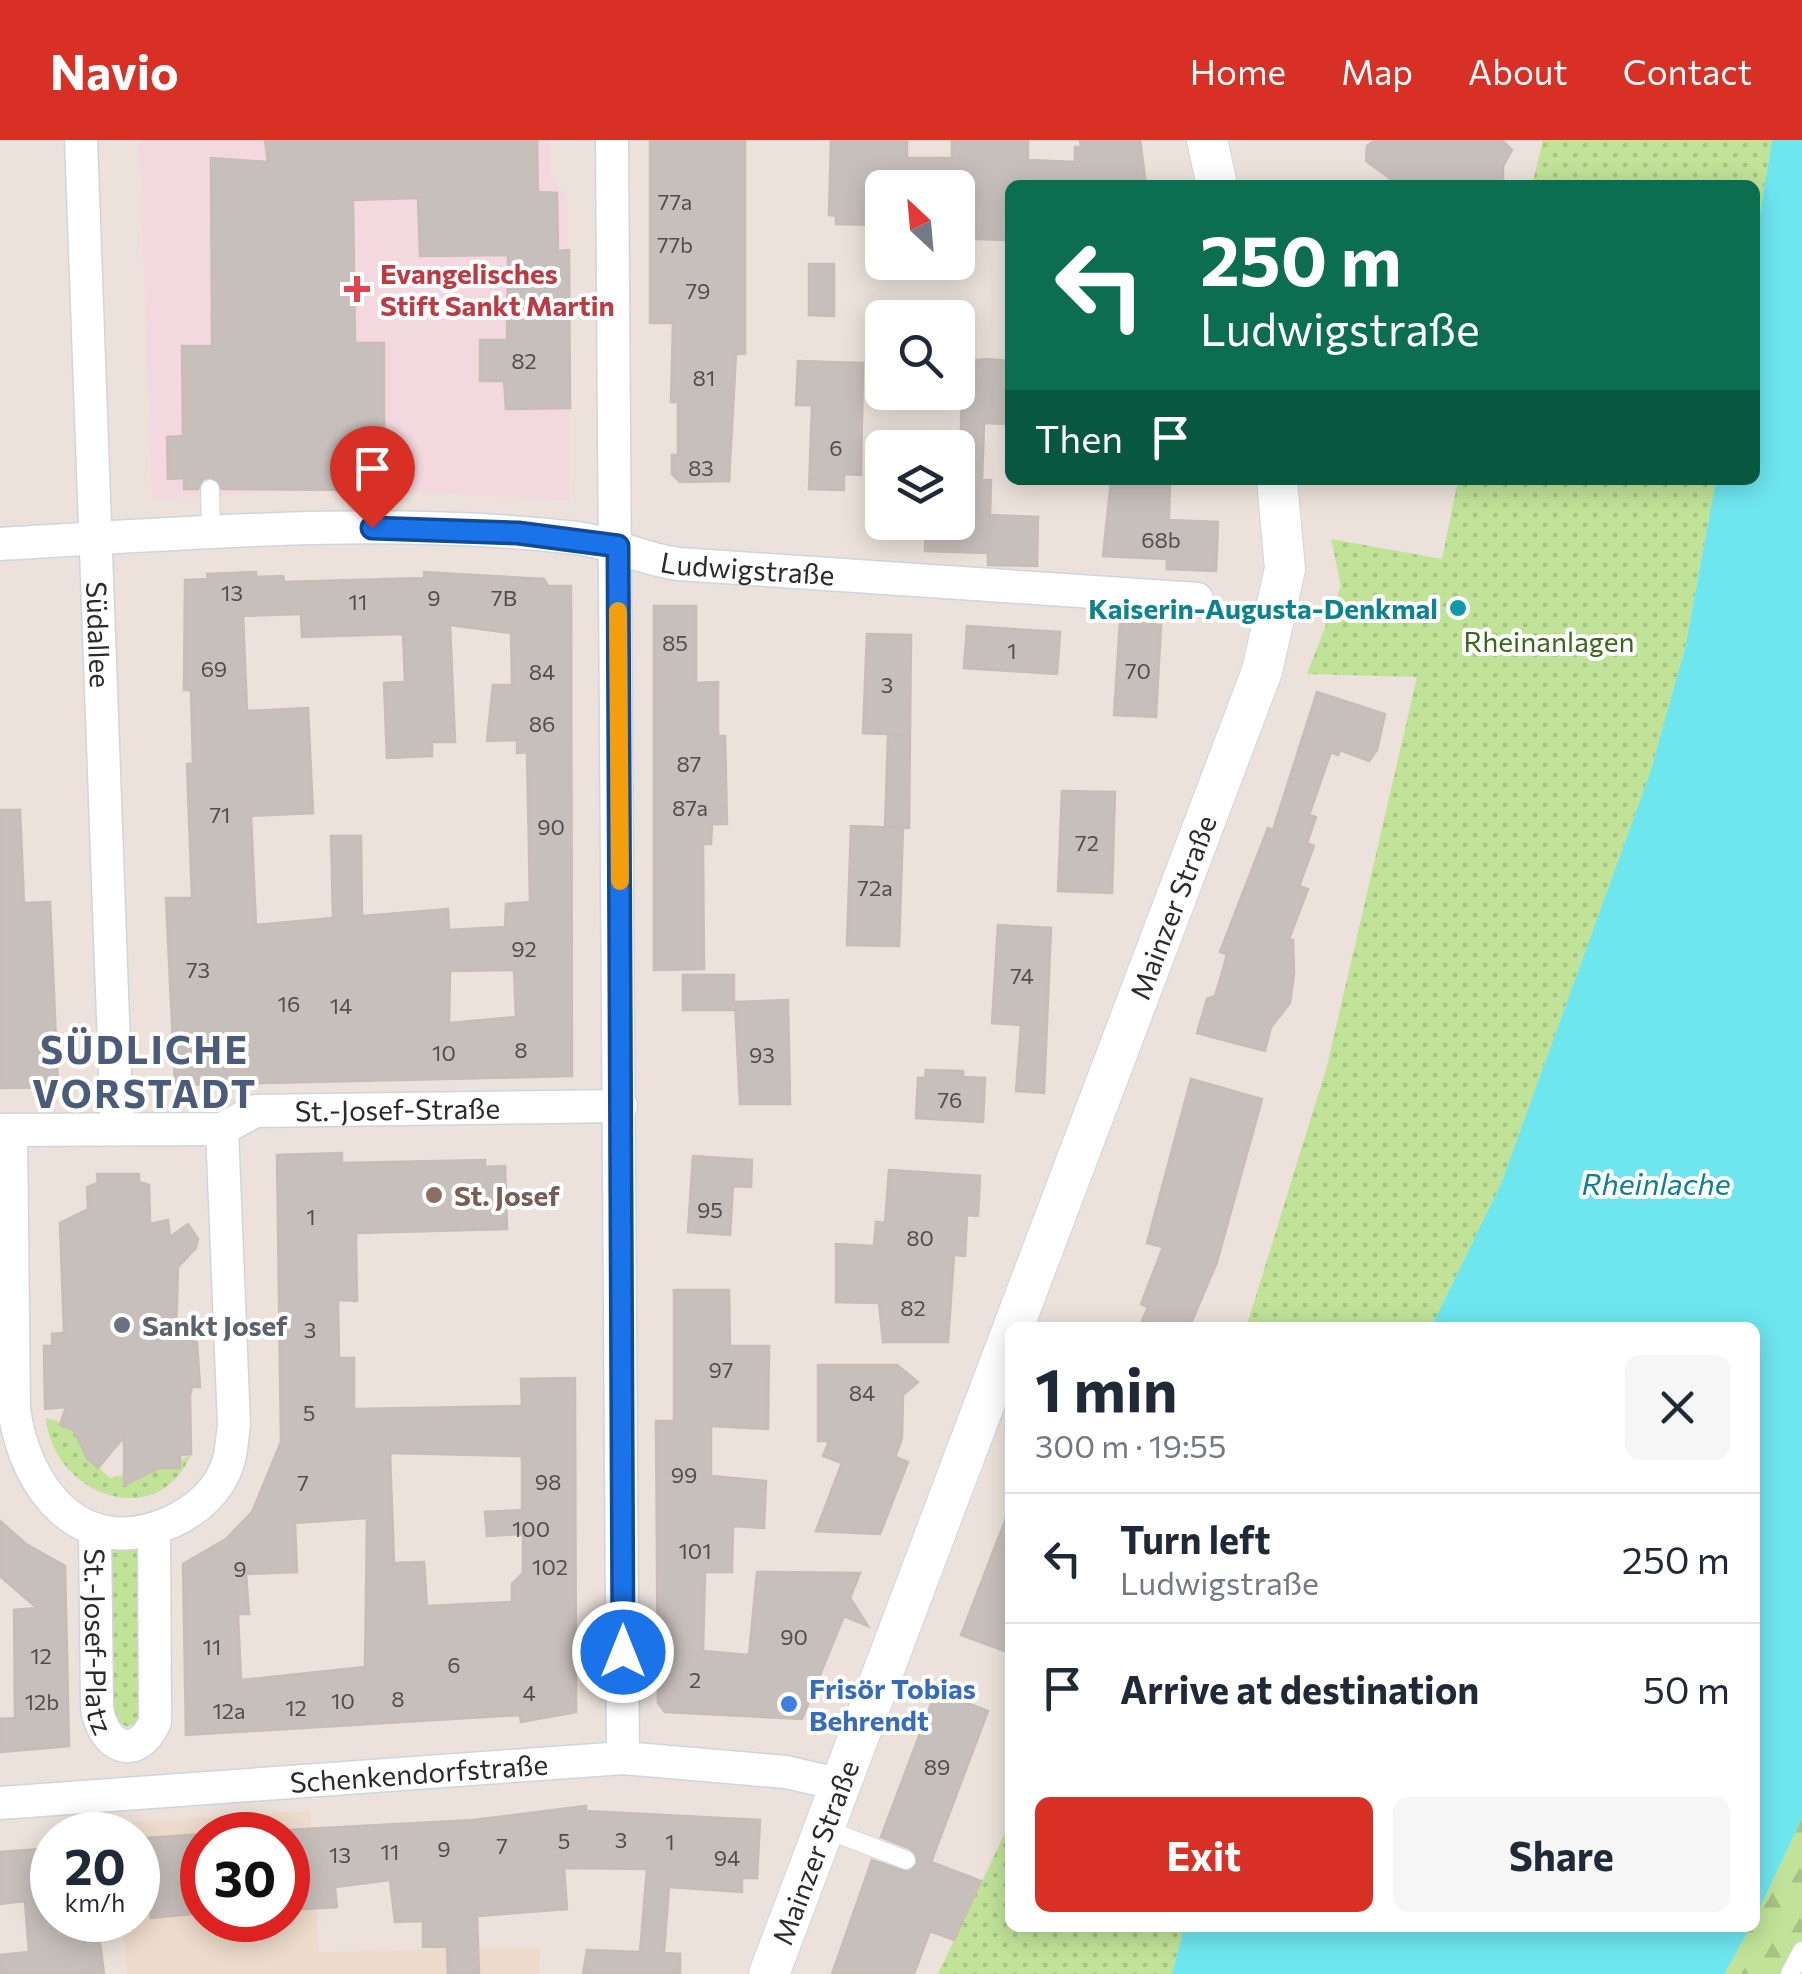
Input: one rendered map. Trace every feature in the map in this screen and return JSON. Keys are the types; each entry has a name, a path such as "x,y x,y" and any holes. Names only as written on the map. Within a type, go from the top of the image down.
{"street":[{"name":"Südallee","path":"81,140 92,540 118,1129"},
{"path":"612,140 624,1758"},
{"path":"1207,140 1216,180"},
{"name":"Mainzer Straße","path":"1016,1322 1262,671 1285,569 1277,485"},
{"name":"Ludwigstraße","path":"0,544 372,528 518,533 618,546 679,564 1198,599"},
{"name":"St.-Josef-Straße","path":"5,1130 222,1128 255,1111 621,1106"},
{"name":"St.-Josef-Platz","path":"5,1130 18,1440 29,1470 47,1496 72,1519 122,1534 154,1529 184,1516 213,1492 228,1464 234,1425 222,1128"},
{"name":"Mainzer Straße","path":"769,1974 1005,1349"},
{"name":"St.-Josef-Platz","path":"95,1529 99,1724 114,1744 126,1746 149,1735 155,1722 154,1529"},
{"name":"Schenkendorfstraße","path":"0,1803 624,1758 786,1772 838,1784"}],"lane":[{"path":"210,489 212,534"},
{"path":"372,490 372,528"},
{"path":"822,1828 906,1860"},
{"path":"1790,1974 1802,1951"}],"shaded area":[{"name":"Evangelisches Stift Sankt Martin","path":"139,140 549,140 550,173 568,201 569,500 353,489 152,499"},
{"path":"310,1811 319,1952 540,1948 539,1974 127,1974 124,1942 160,1942 160,1820 180,1819 180,1942 310,1942 310,1812 294,1812"}],"green space":[{"path":"1543,140 1772,140 1760,213 1760,180 1533,180"},
{"name":"Rheinanlagen","path":"1457,485 1715,485 1685,648 1650,773 1500,1186 1433,1322 1248,1322 1327,1066 1417,677 1307,674 1341,586 1331,539 1442,559"},
{"path":"46,1418 72,1425 86,1456 110,1478 158,1467 179,1468 180,1461 191,1454 176,1479 155,1493 132,1498 109,1495 86,1484 67,1467 53,1445"},
{"path":"135,1543 142,1552 139,1722 127,1727 113,1718 109,1553 115,1544"},
{"path":"1802,1818 1802,1949 1787,1974 1724,1974 1748,1932 1760,1932 1760,1907"},
{"path":"1005,1833 1005,1932 1183,1932 1172,1974 938,1974"}],"water":[{"name":"Rheinlache","path":"1772,140 1802,140 1802,1818 1760,1907 1760,1322 1433,1322 1500,1186 1650,773 1685,648 1715,485 1760,485 1760,213"},
{"path":"1183,1932 1748,1932 1724,1974 1172,1974"}],"building":[{"path":"265,140 537,140 538,192 557,193 558,251 569,250 570,408 506,409 504,381 480,381 480,340 507,340 508,255 420,256 418,198 353,200 355,343 384,343 384,463 396,462 397,486 384,489 379,480 371,478 360,490 222,489 211,477 203,479 198,489 184,489 184,478 168,479 167,437 183,436 182,346 212,346 211,158 268,162"},
{"path":"650,140 745,140 745,354 736,354 729,481 680,482 672,474 672,455 678,455 678,402 671,402 673,323 650,323"},
{"path":"831,140 907,140 907,158 952,158 952,140 1028,140 1028,160 1075,162 1075,147 1081,147 1080,140 1140,140 1145,180 1005,180 1005,240 976,239 975,170 865,170 865,225 836,224 836,216 829,215"},
{"path":"1375,140 1502,140 1512,150 1503,166 1503,180 1392,180 1366,161 1367,146"},
{"path":"809,264 834,264 834,316 809,315"},
{"path":"975,360 1005,361 1005,424 984,423 982,480 991,480 990,515 1038,517 1037,566 988,565 988,553 925,551 925,540 975,540 975,430 961,430 962,410 975,410"},
{"path":"798,361 863,363 861,475 844,474 844,490 809,489 812,405 796,405"},
{"path":"1110,485 1170,485 1169,520 1218,522 1216,571 1167,569 1167,559 1103,556"},
{"path":"256,572 256,577 283,576 284,582 424,578 424,572 544,579 548,586 571,586 572,1076 175,1085 166,898 192,898 187,764 193,764 191,690 184,690 185,580 208,579 207,574","holes":["301,614 302,637 403,634 405,682 384,683 387,758 432,756 432,742 455,742 450,625 511,633 512,685 493,685 487,741 517,740 517,753 527,752 530,902 506,904 505,927 449,930 448,909 362,916 361,836 331,836 333,918 256,925 251,816 313,813 308,708 247,711 243,616","514,970 516,1017 449,1023 450,971"]},
{"path":"654,606 696,606 696,683 718,682 718,736 725,736 727,824 712,824 711,844 703,844 704,969 654,970"},
{"path":"1120,622 1161,625 1156,717 1114,715"},
{"path":"967,626 1060,632 1057,674 964,668"},
{"path":"867,634 911,635 909,828 885,826 888,736 907,735 863,733"},
{"path":"1317,692 1385,714 1377,750 1369,761 1340,750 1338,755 1331,752 1309,815 1316,817 1307,843 1314,846 1299,886 1308,889 1289,939 1293,940 1294,973 1290,1003 1271,1027 1265,1051 1197,1033 1207,999 1215,996 1221,976 1227,954 1220,952 1268,828 1273,830"},
{"path":"1062,791 1115,792 1112,893 1058,891"},
{"path":"0,810 20,810 24,903 50,902 58,1087 0,1088"},
{"path":"851,826 903,828 899,946 847,945"},
{"path":"998,925 1051,928 1044,1093 1016,1091 1021,1025 992,1023"},
{"path":"683,975 734,975 734,1010 683,1010"},
{"path":"788,1000 790,1104 740,1104 735,1002"},
{"path":"926,1070 963,1071 963,1077 985,1078 983,1122 916,1118 918,1078 925,1078"},
{"path":"1191,1079 1262,1099 1217,1262 1192,1322 1142,1322 1148,1307 1141,1304 1163,1247 1147,1243"},
{"path":"342,1153 342,1163 485,1160 485,1167 505,1166 507,1229 356,1233 357,1301 338,1300 339,1358 354,1358 354,1409 522,1406 521,1379 575,1378 576,1712 521,1722 520,1715 186,1735 183,1564 226,1539 252,1512 281,1442 277,1155","holes":["390,1453 522,1456 522,1510 485,1512 487,1536 523,1534 523,1573 512,1584 512,1602 427,1606 424,1562 394,1563","367,1518 365,1667 241,1680 238,1614 249,1614 246,1574 297,1572 295,1523"]},
{"path":"693,1156 752,1160 751,1187 733,1186 730,1235 688,1232"},
{"path":"889,1170 980,1176 978,1216 967,1215 965,1256 954,1255 948,1342 883,1342 879,1303 836,1302 836,1244 874,1246 876,1222 885,1223"},
{"name":"Sankt Josef","path":"97,1174 139,1174 139,1182 149,1185 150,1224 168,1220 170,1237 188,1224 198,1239 196,1248 178,1267 176,1333 190,1331 191,1341 197,1342 200,1387 192,1387 190,1395 191,1454 180,1455 180,1468 159,1468 124,1485 124,1437 98,1468 87,1458 74,1430 60,1425 66,1407 45,1409 44,1346 52,1346 52,1334 64,1333 60,1223 88,1209 87,1187 98,1183"},
{"path":"674,1290 729,1290 730,1346 769,1346 768,1429 711,1426 711,1476 766,1481 764,1528 733,1526 732,1572 705,1572 703,1651 749,1655 757,1572 860,1573 850,1598 868,1626 844,1616 802,1719 665,1712 658,1703 656,1421 674,1421"},
{"path":"818,1365 897,1365 918,1382 903,1395 902,1438 895,1457 908,1462 880,1534 816,1531 842,1463 823,1456 829,1441 818,1441"},
{"path":"0,1521 26,1544 65,1566 69,1746 0,1752 0,1719 15,1718 14,1610 37,1608 0,1576"},
{"path":"1005,1521 1005,1651 961,1635"},
{"path":"936,1691 988,1711 931,1862 981,1881 954,1940 930,1931 914,1974 832,1974 872,1860 907,1872 918,1864 911,1849 881,1837"},
{"path":"586,1806 586,1811 760,1820 757,1878 742,1878 742,1892 669,1887 664,1953 680,1954 680,1974 583,1974 587,1950 640,1952 647,1869 564,1868 567,1909 477,1916 479,1974 448,1974 447,1947 423,1947 423,1921 395,1922 390,1880 335,1887 337,1907 310,1909 310,1829 473,1820"},
{"path":"180,1836 180,1915 160,1917 160,1837"},
{"path":"30,1850 30,1942 100,1942 104,1974 0,1974 0,1955 29,1952 25,1901 0,1904 0,1852"}],"slow traffic":[{"path":"618,611 620,881"}],"place":[{"name":"Evangelisches Stift Sankt Martin","path":"357,289"},
{"name":"Kaiserin-Augusta-Denkmal","path":"1458,608"},
{"name":"St. Josef","path":"434,1195"},
{"name":"Sankt Josef","path":"122,1325"},
{"name":"Frisör Tobias Behrendt","path":"789,1704"}],"district":[{"name":"SÜDLICHE VORSTADT","path":"145,1070"}],"route":[{"path":"372,528 518,533 618,546 623,1652"}]}
